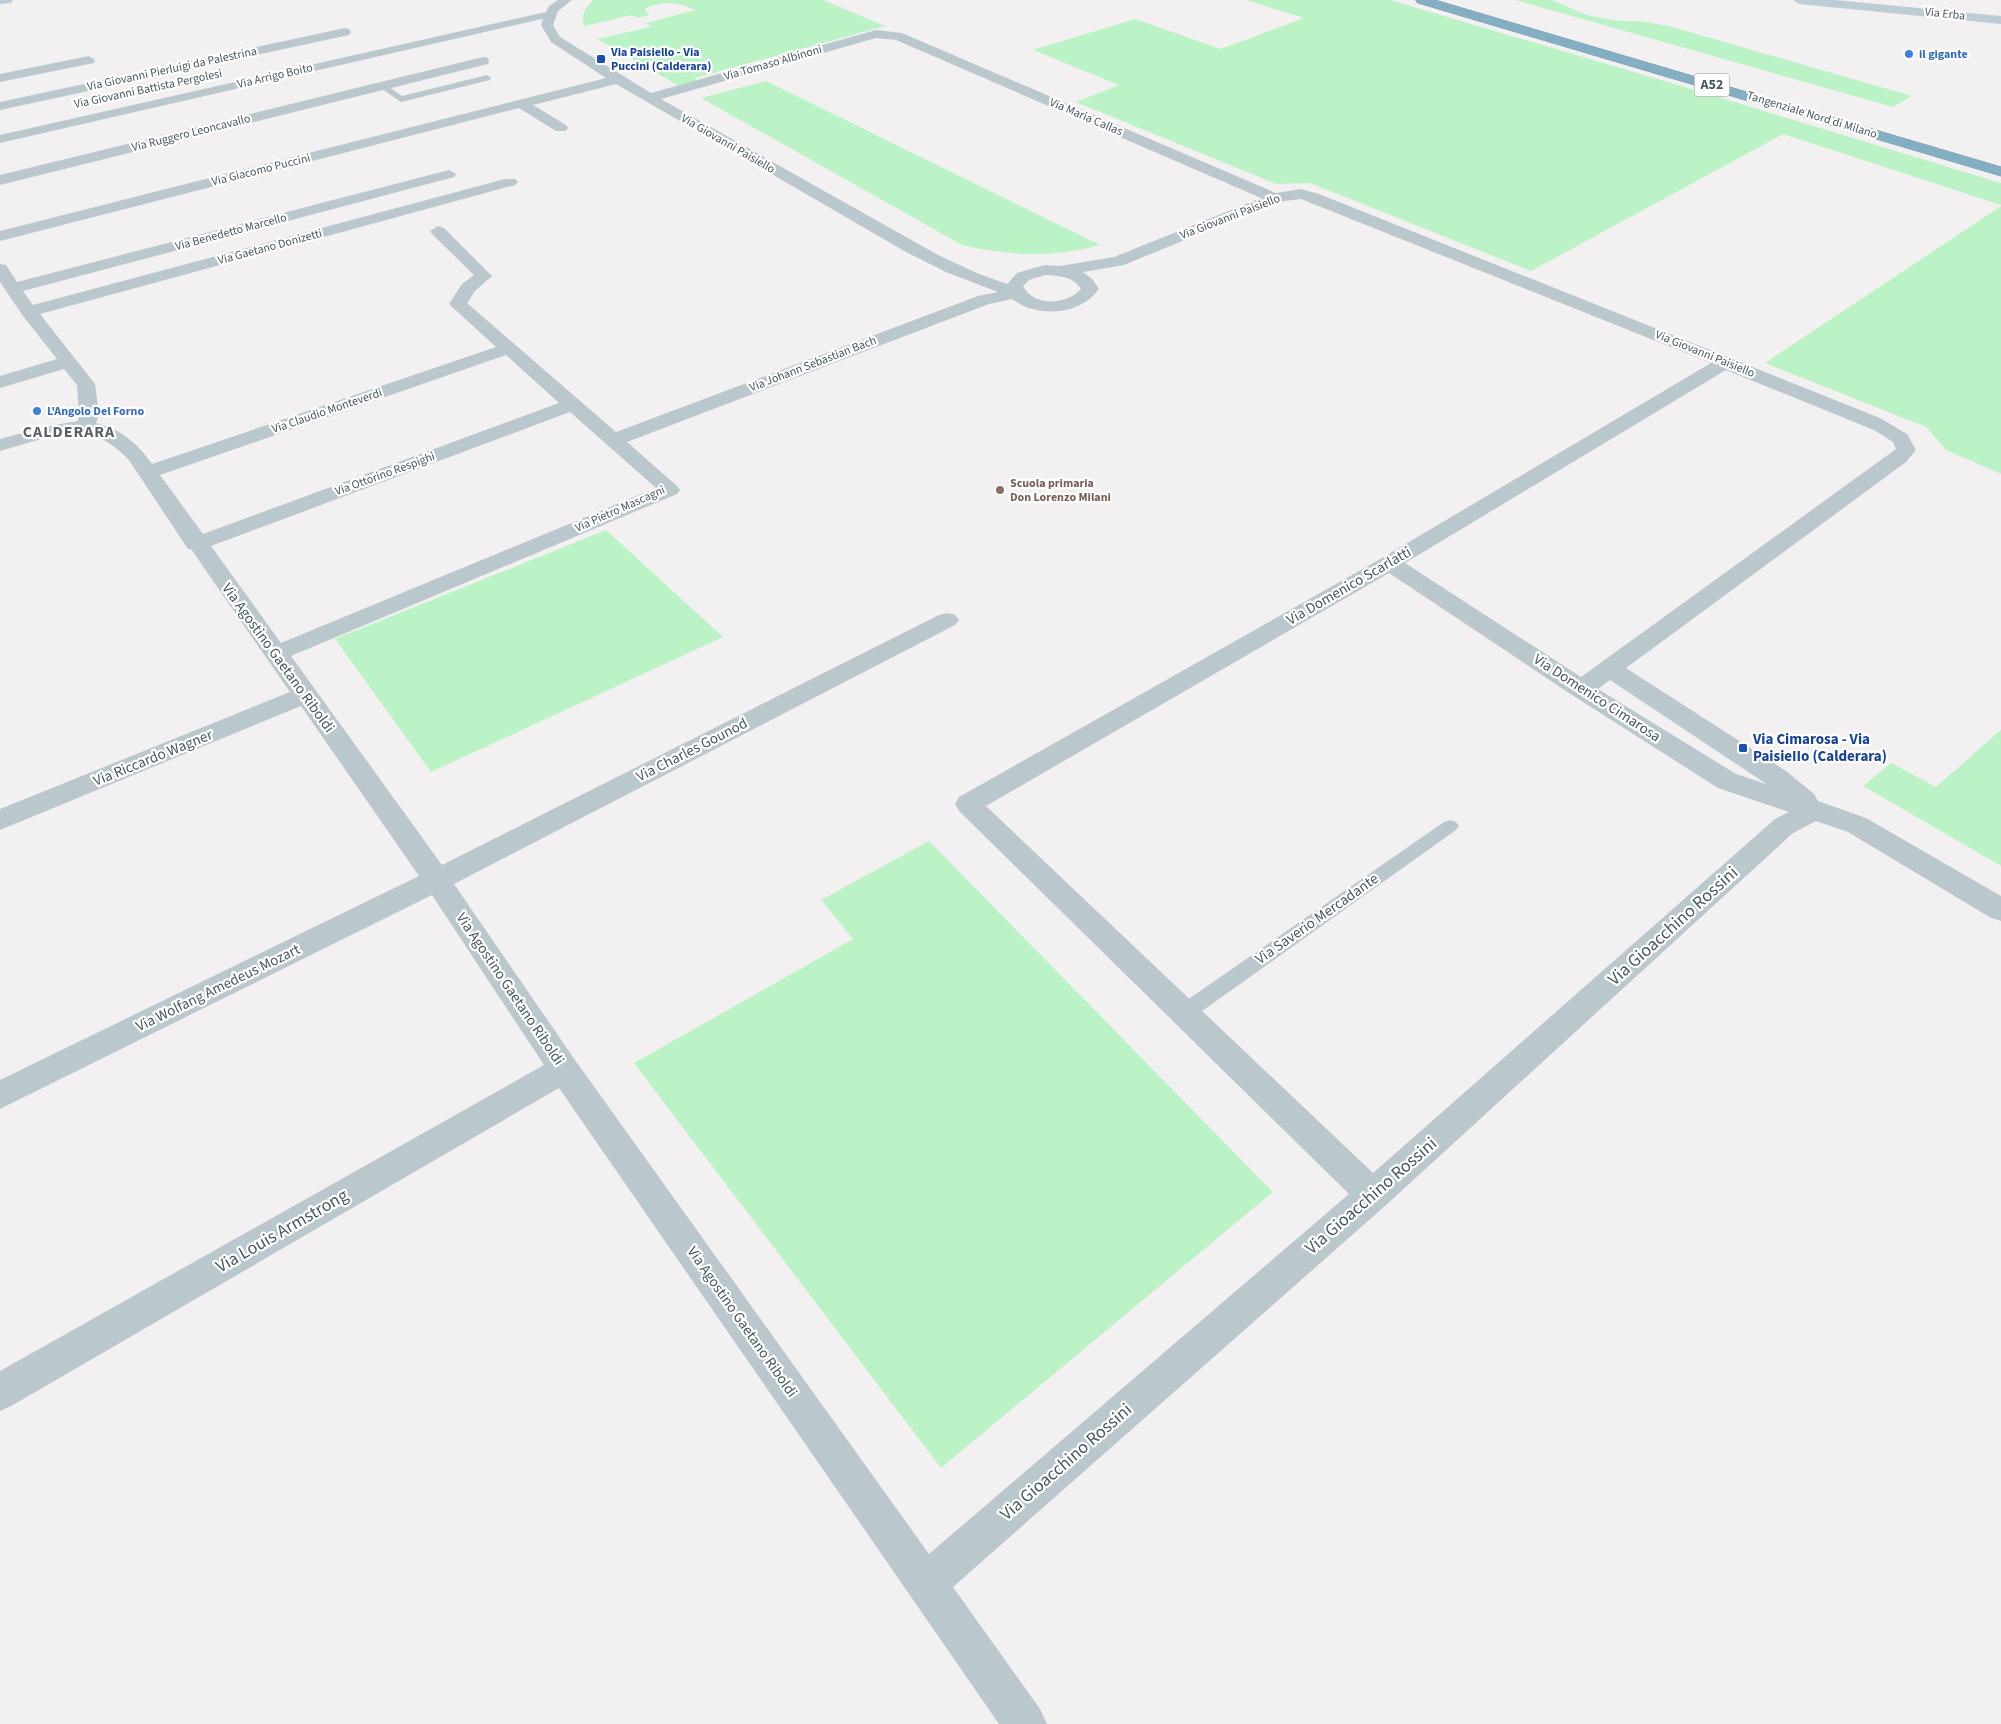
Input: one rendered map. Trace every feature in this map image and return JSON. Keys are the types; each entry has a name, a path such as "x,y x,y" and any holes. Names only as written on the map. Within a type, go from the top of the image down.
{"highway":[{"name":"Tangenziale Nord di Milano","path":"1422,0 2001,172"}],"main road":[{"path":"0,0 7,0"},
{"name":"Via Erba","path":"1799,0 2001,20"}],"street":[{"path":"551,5 566,0"},
{"name":"Via Giovanni Paisiello","path":"551,5 547,25 555,39 649,98 961,273 1015,292 1022,299 1034,304 1063,305 1086,296 1090,289 1118,261"},
{"name":"Via Arrigo Boito","path":"0,139 528,18 551,5"},
{"name":"Via Giovanni Pierluigi da Palestrina","path":"0,106 344,32"},
{"name":"Via Tomaso Albinoni","path":"649,98 876,34 898,36"},
{"name":"Via Maria Callas","path":"898,36 1274,198"},
{"path":"0,78 89,60"},
{"name":"Via Ruggero Leoncavallo","path":"0,180 483,61"},
{"name":"Via Giacomo Puccini","path":"0,236 618,79"},
{"path":"522,104 561,128"},
{"name":"Via Benedetto Marcello","path":"11,295 448,174"},
{"name":"Via Gaetano Donizetti","path":"29,312 510,182"},
{"name":"Via Giovanni Paisiello","path":"934,259 1002,269 1053,270 1118,261 1274,198 1301,194 1314,197 1726,362 1879,426 1896,434 1905,443 1906,450 1899,458 1581,689"},
{"name":"Via Pietro Mascagni","path":"275,654 670,490 574,404 507,349 458,304 468,288 484,276 438,231"},
{"path":"0,269 11,295 29,312 86,384 89,414 86,426"},
{"path":"1015,292 1014,286 1018,279 1029,273 1053,270 1076,274 1087,281 1090,289"},
{"name":"Via Johann Sebastian Bach","path":"613,440 984,300 1015,292"},
{"name":"Via Claudio Monteverdi","path":"146,473 507,349"},
{"path":"0,382 67,362"},
{"name":"Via Domenico Scarlatti","path":"1184,1013 968,804 1390,563 1726,362"},
{"name":"Via Ottorino Respighi","path":"196,544 574,404"},
{"path":"0,445 35,435 86,426"},
{"path":"0,461 32,452 86,426"},
{"name":"Via Agostino Gaetano Riboldi","path":"86,426 117,439 136,456 196,544 437,880 564,1070 1025,1724"},
{"name":"Via Domenico Cimarosa","path":"1390,563 1581,689 1727,781 1856,825 2001,910"},
{"name":"Via Charles Gounod","path":"437,880 947,620"},
{"name":"Via Domenico Cimarosa","path":"1610,668 1777,778 1816,810"},
{"name":"Via Riccardo Wagner","path":"0,820 305,695"},
{"name":"Via Gioacchino Rossini","path":"926,1583 1373,1196 1784,826 1816,810"},
{"name":"Via Wolfang Amedeus Mozart","path":"0,1095 437,880"},
{"path":"1184,1013 1373,1196"},
{"name":"Via Louis Armstrong","path":"0,1392 564,1070"}],"lane":[{"path":"382,86 401,99 487,78"},
{"name":"Via Saverio Mercadante","path":"1184,1013 1450,826"}],"green space":[{"path":"593,0 823,0 885,26 695,78 698,81 679,86 597,39 651,27 646,23 695,10 683,5 665,3 646,8 645,11 650,15 637,18 632,15 584,26 584,12"},
{"path":"1246,0 1390,0 2001,183 2001,205 1783,134 1531,271 1310,183 1276,184 1076,102 1119,85 1033,50 1135,19 1221,49 1304,18"},
{"path":"1515,0 1552,0 1587,15 1619,21 1639,21 1669,26 1912,96 1893,107"},
{"path":"766,81 1100,245 1066,252 1031,254 979,249 962,245 701,98"},
{"path":"2001,206 2001,474 1946,450 1926,427 1765,363"},
{"path":"606,530 723,637 431,772 335,639"},
{"path":"2001,730 2001,866 1863,786 1891,763 1936,787"},
{"path":"929,841 1273,1192 941,1468 634,1063 853,939 821,900"}],"place":[{"name":"il gigante","path":"1909,54"},
{"name":"Via Paisiello - Via Puccini (Calderara)","path":"601,59"},
{"name":"L'Angolo Del Forno","path":"37,411"},
{"name":"Scuola primaria Don Lorenzo Milani","path":"1000,490"},
{"name":"Via Cimarosa - Via PaisieIIo (Calderara)","path":"1743,748"}],"district":[{"name":"CALDERARA","path":"69,432"}]}
